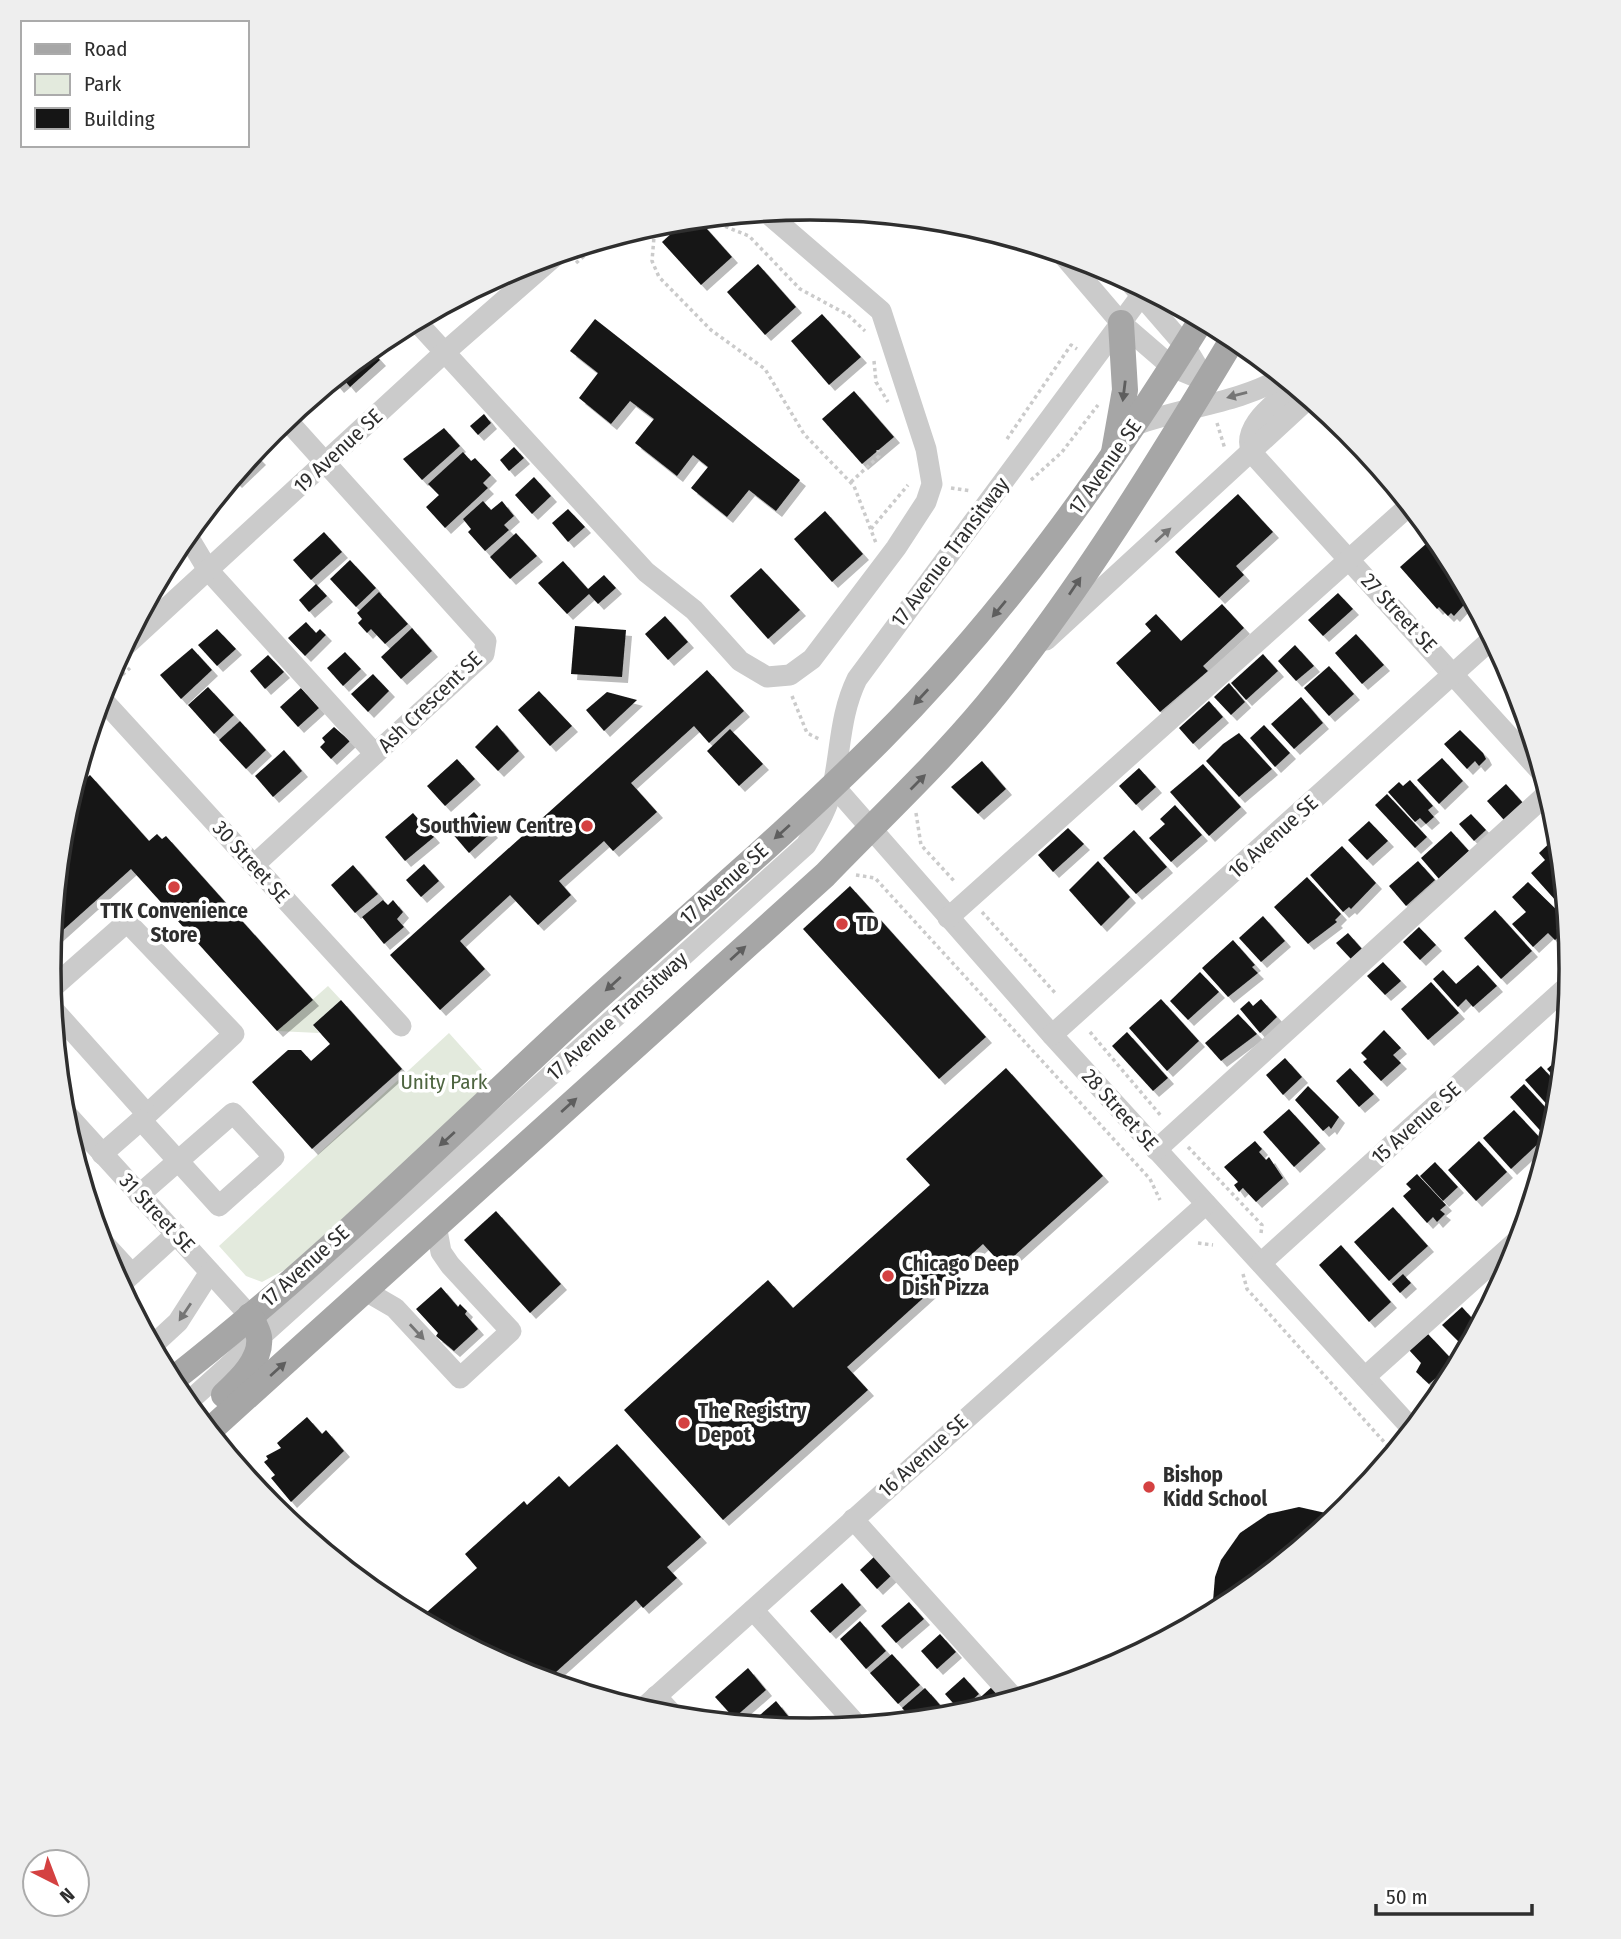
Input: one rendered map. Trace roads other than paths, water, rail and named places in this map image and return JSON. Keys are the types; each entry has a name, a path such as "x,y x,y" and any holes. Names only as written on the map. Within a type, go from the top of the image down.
{"main road":[{"path":"1114,457 1125,390 1121,323"},
{"name":"17 Avenue SE","path":"181,1375 255,1327 881,739 999,610 1114,457 1196,328"},
{"name":"17 Avenue SE","path":"215,1425 815,884 956,742 1021,662 1201,410 1206,382 1228,347"},
{"path":"206,1411 247,1372 255,1327"}],"street":[{"path":"423,329 646,572 694,610 740,661 767,677 785,676 802,668 812,659 896,548 926,502 932,484 926,449 881,311 777,221"},
{"path":"1075,269 1121,323 1179,356 1206,382"},
{"name":"19 Avenue SE","path":"144,629 445,352 536,273"},
{"name":"17 Avenue Transitway","path":"833,785 846,703 857,679 1140,297"},
{"path":"1148,301 1179,356"},
{"path":"1135,425 1201,410 1275,382"},
{"path":"1252,453 1249,445 1250,433 1261,417 1288,392"},
{"name":"17 Avenue SE","path":"1021,662 1303,404"},
{"path":"294,427 326,462"},
{"name":"27 Street SE","path":"1252,453 1529,758"},
{"name":"Ash Crescent SE","path":"254,865 484,654 486,641 326,462"},
{"path":"948,919 1403,511"},
{"path":"193,545 208,570 375,754"},
{"name":"16 Avenue SE","path":"1052,1035 1485,645"},
{"name":"30 Street SE","path":"109,707 401,1026"},
{"name":"28 Street SE","path":"833,785 869,830 1052,1035 1407,1423"},
{"path":"1156,1150 1540,800"},
{"path":"61,980 127,922 234,1034 102,1154"},
{"name":"15 Avenue SE","path":"1261,1263 1559,994"},
{"path":"63,1021 179,1160 219,1206 274,1157 233,1113 179,1160 139,1195"},
{"name":"31 Street SE","path":"79,1128 210,1272 255,1327"},
{"name":"16 Avenue SE","path":"651,1701 1206,1204"},
{"path":"364,1290 395,1308 460,1378 510,1331 450,1265 441,1252 436,1225"},
{"path":"128,1278 176,1234"},
{"path":"1365,1377 1505,1252"},
{"path":"159,1339 178,1322 210,1272"},
{"path":"194,1395 255,1327"},
{"path":"853,1519 1008,1692"},
{"path":"753,1610 850,1717"}],"place":[{"name":"Southview Centre","path":"587,826"},
{"name":"TTK Convenience Store","path":"174,887"},
{"name":"TD","path":"842,924"},
{"name":"Chicago Deep Dish Pizza","path":"888,1276"},
{"name":"The Registry Depot","path":"684,1423"},
{"name":"Bishop Kidd School","path":"1149,1487"}],"park label":[{"name":"Unity Park","path":"444,1082"}]}
